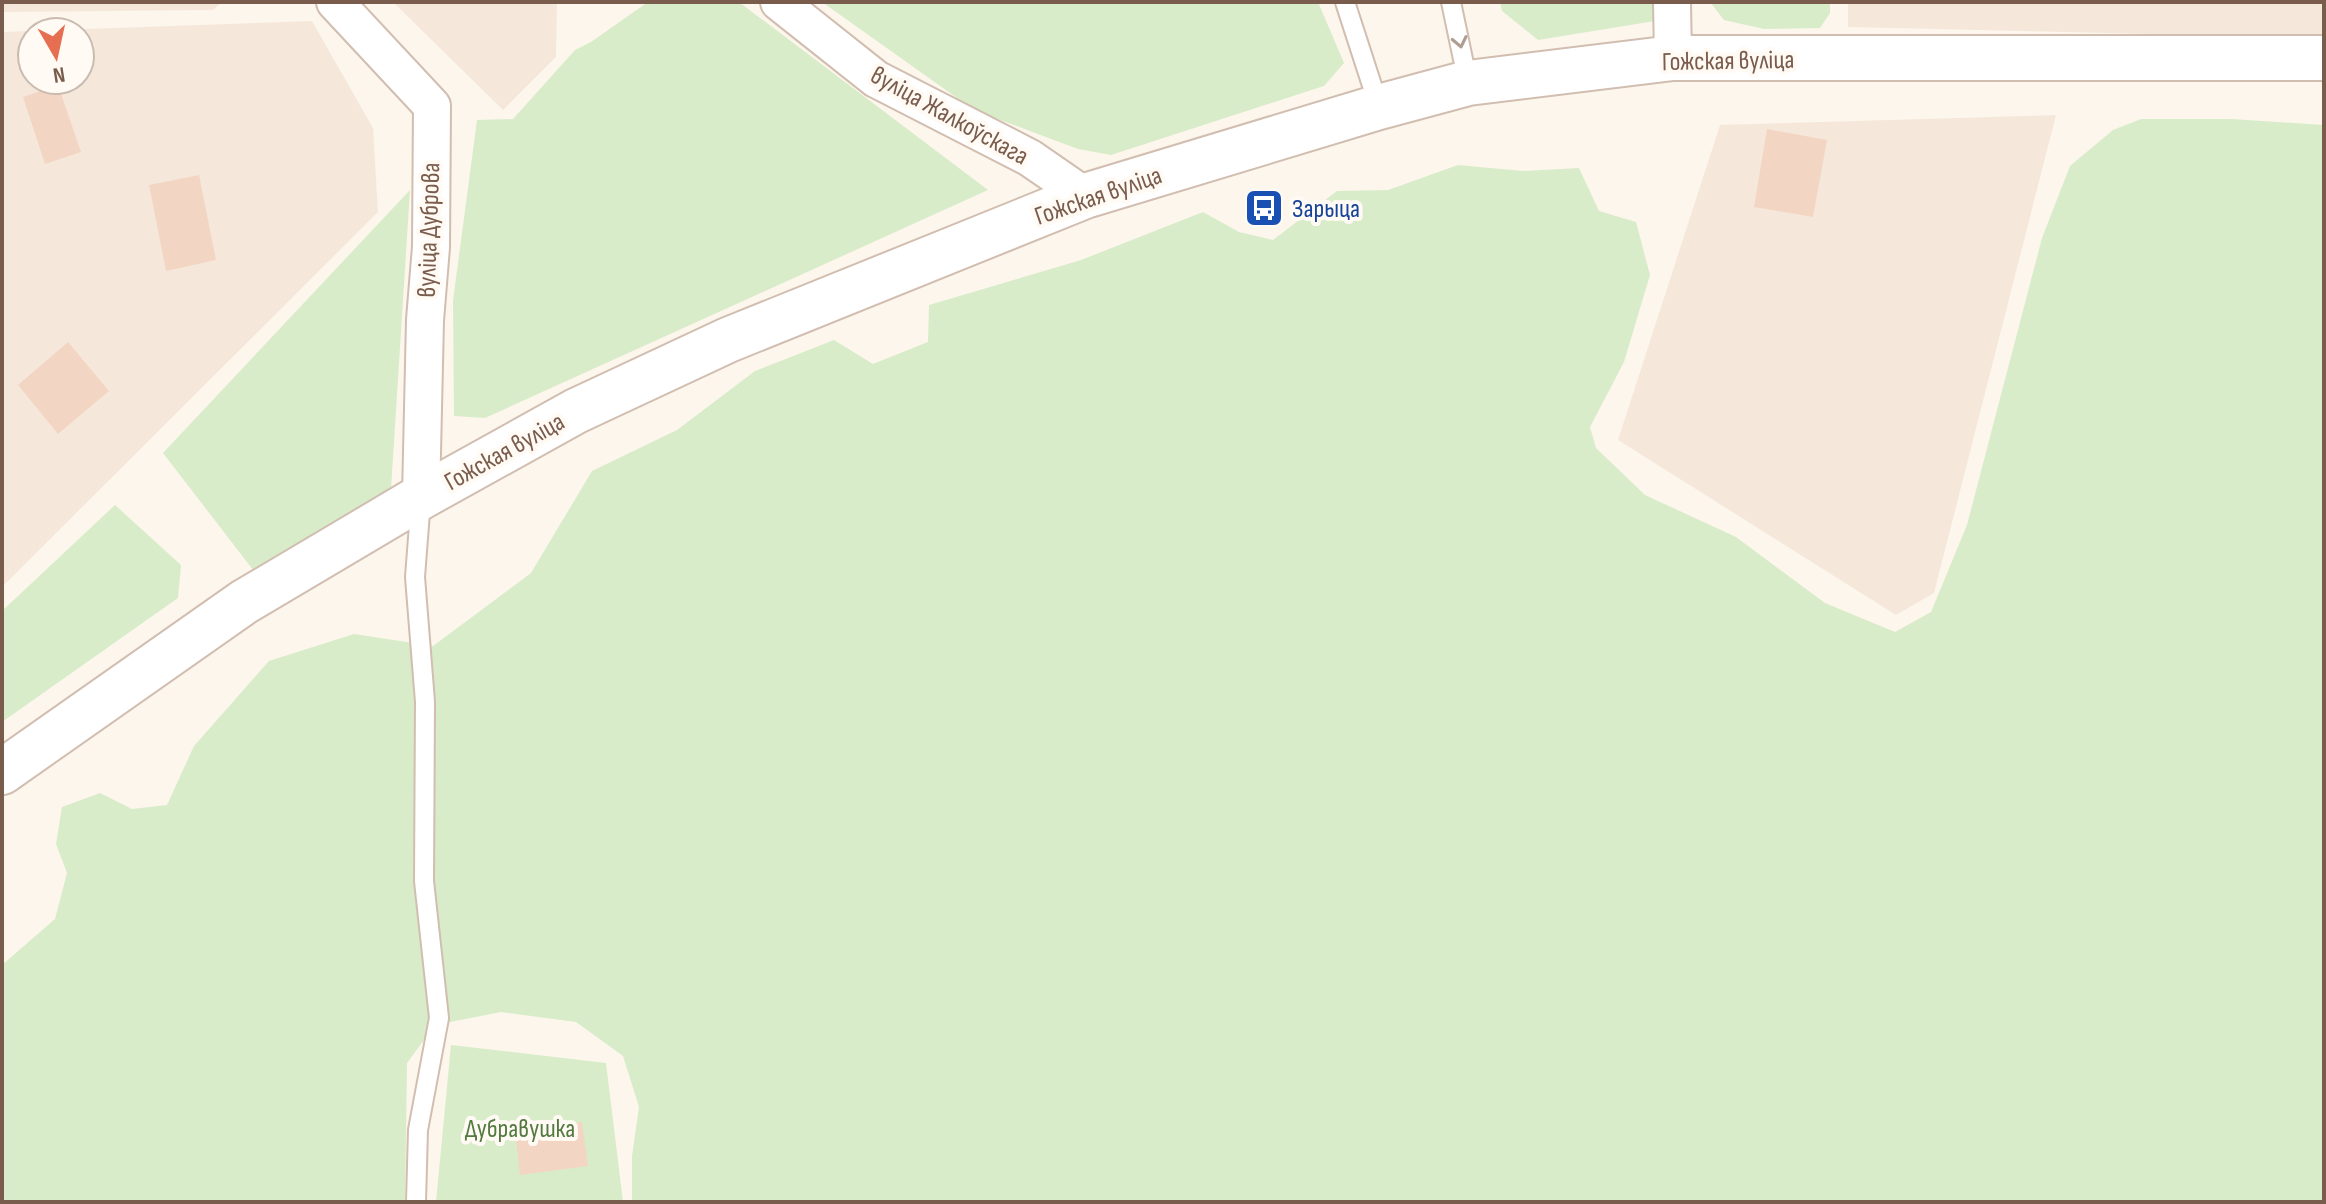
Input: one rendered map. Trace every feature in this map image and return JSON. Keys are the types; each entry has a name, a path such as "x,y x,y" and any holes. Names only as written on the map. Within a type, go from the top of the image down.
{"street":[{"name":"вуліца Дуброва","path":"335,2 432,106 431,247 425,320 421,497"},
{"name":"вуліца Жалкоўскага","path":"779,2 876,79 1030,158 1085,196"},
{"path":"1672,2 1673,58"},
{"name":"Гожская вуліца","path":"2,772 244,602 421,497 576,411 728,340 1085,196 1468,83 1673,58 2324,58"}],"lane":[{"path":"1345,2 1379,107"},
{"path":"1451,2 1468,83"},
{"path":"416,1202 418,1130 439,1018 424,881 425,702 415,577 421,497"}],"shaded area":[{"path":"2,2 222,2 213,10 2,12"},
{"path":"393,2 557,2 556,57 503,110"},
{"path":"1848,2 2324,2 2324,38 1848,27"},
{"path":"312,21 373,128 378,212 2,587 2,32 16,32 16,96 96,96 96,29"},
{"path":"2056,115 1934,593 1896,615 1618,440 1720,125"}],"green space":[{"path":"648,2 739,2 988,190 485,418 454,416 453,301 477,120 513,119 575,50"},
{"path":"822,2 1318,2 1344,63 1324,86 1111,155 1078,149 974,110"},
{"path":"1500,2 1657,2 1655,21 1538,40 1502,11"},
{"path":"1710,2 1830,2 1830,13 1820,28 1764,29 1724,20"},
{"path":"2141,119 2232,119 2324,125 2324,1202 632,1202 632,1156 639,1107 623,1056 576,1022 501,1012 435,1025 407,1063 405,1202 2,1202 2,965 55,919 67,873 56,844 62,807 100,793 132,809 167,805 194,746 269,661 354,634 433,646 531,573 592,471 677,430 755,371 834,340 873,364 928,342 929,305 1081,260 1203,212 1239,232 1273,240 1337,191 1388,190 1458,165 1523,171 1579,168 1599,211 1636,222 1650,275 1624,362 1590,427 1596,448 1645,495 1736,537 1825,603 1895,632 1931,612 1967,525 2042,238 2070,166 2113,130"},
{"path":"410,190 391,489 257,575 163,453"},
{"path":"115,505 181,565 178,598 2,722 2,611"},
{"name":"Дубравушка","path":"451,1045 606,1063 623,1202 436,1202"}],"building":[{"path":"62,96 81,152 45,164 23,97"},
{"path":"1767,129 1827,140 1813,217 1754,207"},
{"path":"199,175 216,260 166,271 149,185"},
{"path":"68,342 109,391 58,434 18,385"},
{"path":"582,1122 588,1166 520,1175 515,1131"}],"place":[{"name":"Зарыца","path":"1264,208"}]}
